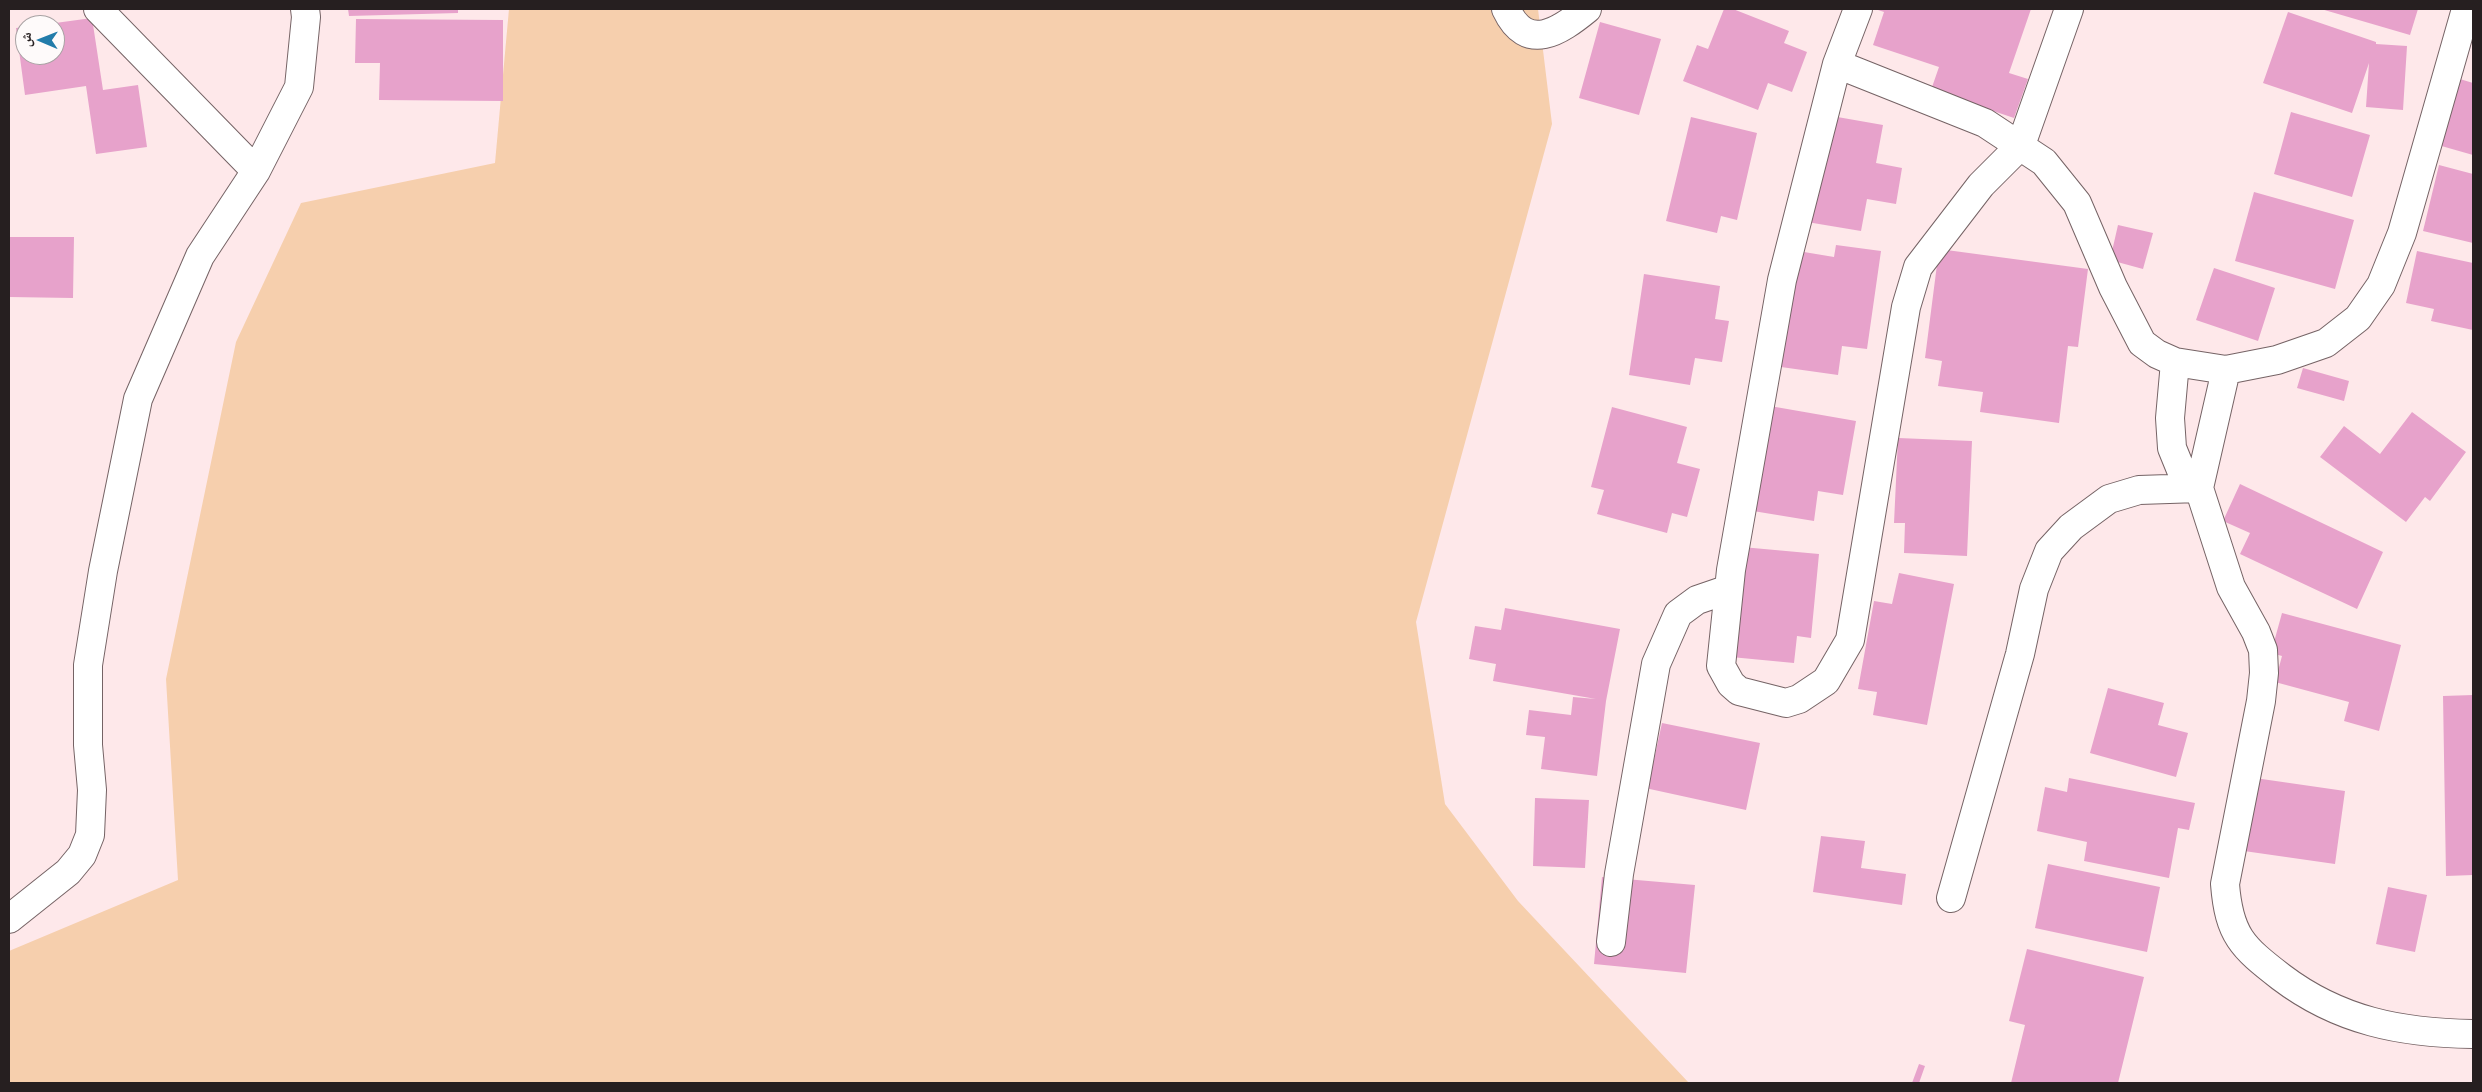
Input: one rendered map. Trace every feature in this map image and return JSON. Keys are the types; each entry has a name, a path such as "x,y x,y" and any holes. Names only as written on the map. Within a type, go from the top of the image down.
{"street":[{"path":"98,9 256,171"},
{"path":"9,919 68,872 82,855 90,835 92,790 88,746 88,665 103,571 138,399 200,256 256,171 299,87 306,17 305,9"},
{"path":"1506,9 1512,21 1524,31 1538,35 1556,32 1587,9"},
{"path":"1858,9 1836,64 1782,280 1729,589 1721,666 1731,684 1739,691 1786,703 1799,699 1826,681 1850,640 1906,307 1918,267 1980,185 2021,146 2069,9"},
{"path":"1836,64 1985,123 2044,162 2078,203 2113,287 2142,342 2157,354 2175,362 2226,370 2277,360 2326,343 2358,318 2381,285 2402,233 2466,9"},
{"path":"2175,362 2170,418 2172,448 2181,470 2198,488 2231,587 2256,632 2263,650 2264,673 2261,701 2226,884 2227,908 2236,932 2249,952 2302,993 2344,1014 2390,1027 2432,1033 2473,1034"},
{"path":"2198,488 2226,370"},
{"path":"1951,898 2020,654 2034,589 2049,552 2071,527 2109,499 2139,490 2198,488"},
{"path":"1610,942 1619,874 1656,664 1678,614 1697,600 1729,589"}],"shaded area":[{"path":"509,9 1538,9 1552,124 1416,622 1445,804 1518,901 1689,1083 9,1083 9,951 178,880 166,679 236,342 301,203 495,163"}],"building":[{"path":"348,9 458,9 458,13 349,16"},
{"path":"1724,9 1733,9 1789,31 1784,43 1807,52 1792,92 1768,83 1758,110 1683,81 1697,45 1708,49"},
{"path":"1875,9 2031,9 2009,73 2028,79 2014,118 1931,90 1939,67 1873,45 1884,12"},
{"path":"2321,9 2418,9 2410,35"},
{"path":"2288,12 2376,42 2376,44 2407,46 2403,110 2366,107 2369,63 2352,113 2263,83"},
{"path":"92,18 103,90 138,85 147,147 96,154 86,86 25,95 21,65 65,65 65,22"},
{"path":"356,19 503,20 503,101 379,100 380,63 355,63"},
{"path":"1600,22 1661,39 1639,115 1579,98"},
{"path":"2450,76 2473,83 2473,155 2431,143"},
{"path":"2291,112 2370,135 2352,197 2274,174"},
{"path":"1826,115 1883,125 1876,163 1902,168 1896,204 1867,199 1861,231 1807,222"},
{"path":"1691,117 1757,133 1737,220 1721,216 1717,233 1666,221"},
{"path":"2439,165 2473,174 2473,243 2423,231"},
{"path":"2254,192 2354,220 2335,289 2235,261"},
{"path":"2118,225 2153,233 2143,269 2110,260"},
{"path":"9,237 74,237 73,298 9,297"},
{"path":"1836,245 1881,251 1867,349 1842,346 1838,375 1781,367 1798,251 1834,257"},
{"path":"1939,249 2088,269 2078,347 2068,346 2059,423 1980,412 1983,392 1938,386 1942,361 1925,358"},
{"path":"2417,251 2473,263 2473,330 2431,321 2434,309 2406,303"},
{"path":"2214,268 2275,288 2258,341 2196,320"},
{"path":"1644,274 1720,286 1715,319 1729,321 1722,362 1695,358 1690,385 1629,375"},
{"path":"2303,368 2349,381 2344,401 2297,388"},
{"path":"1770,406 1856,421 1843,495 1818,491 1814,521 1753,511"},
{"path":"1612,407 1687,427 1677,463 1700,469 1687,517 1672,513 1667,533 1597,514 1604,490 1591,487"},
{"path":"2412,412 2466,452 2430,501 2425,497 2406,522 2320,457 2344,426 2380,454"},
{"path":"1898,438 1972,441 1967,556 1904,553 1905,523 1894,523"},
{"path":"2240,484 2383,552 2357,609 2240,554 2250,533 2223,521"},
{"path":"1742,547 1819,554 1811,638 1797,636 1794,663 1731,657"},
{"path":"1899,573 1954,584 1927,725 1873,715 1877,692 1858,689 1874,601 1892,604"},
{"path":"1505,608 1620,629 1606,701 1597,776 1541,769 1545,737 1526,735 1529,710 1571,715 1573,697 1596,699 1493,681 1496,664 1469,659 1475,626 1501,630"},
{"path":"2282,613 2401,645 2379,731 2344,721 2349,702 2275,682 2282,656 2271,653"},
{"path":"2108,688 2164,703 2158,725 2188,733 2176,777 2090,753"},
{"path":"2473,695 2473,875 2446,876 2443,696"},
{"path":"1662,723 1760,743 1746,810 1636,786 1642,761 1653,764"},
{"path":"2241,776 2345,791 2335,864 2230,849"},
{"path":"2069,778 2195,803 2189,830 2178,828 2169,878 2084,861 2087,842 2037,831 2045,787 2067,792"},
{"path":"1535,798 1589,800 1585,868 1533,866"},
{"path":"1821,836 1865,841 1861,868 1906,874 1902,905 1813,892"},
{"path":"2048,864 2160,887 2147,952 2035,928"},
{"path":"1602,877 1695,885 1686,973 1594,964"},
{"path":"2388,887 2427,895 2415,952 2376,944"},
{"path":"2027,949 2144,977 2118,1083 2011,1083 2025,1025 2009,1021"},
{"path":"1919,1064 1925,1066 1919,1083 1912,1083"}]}
